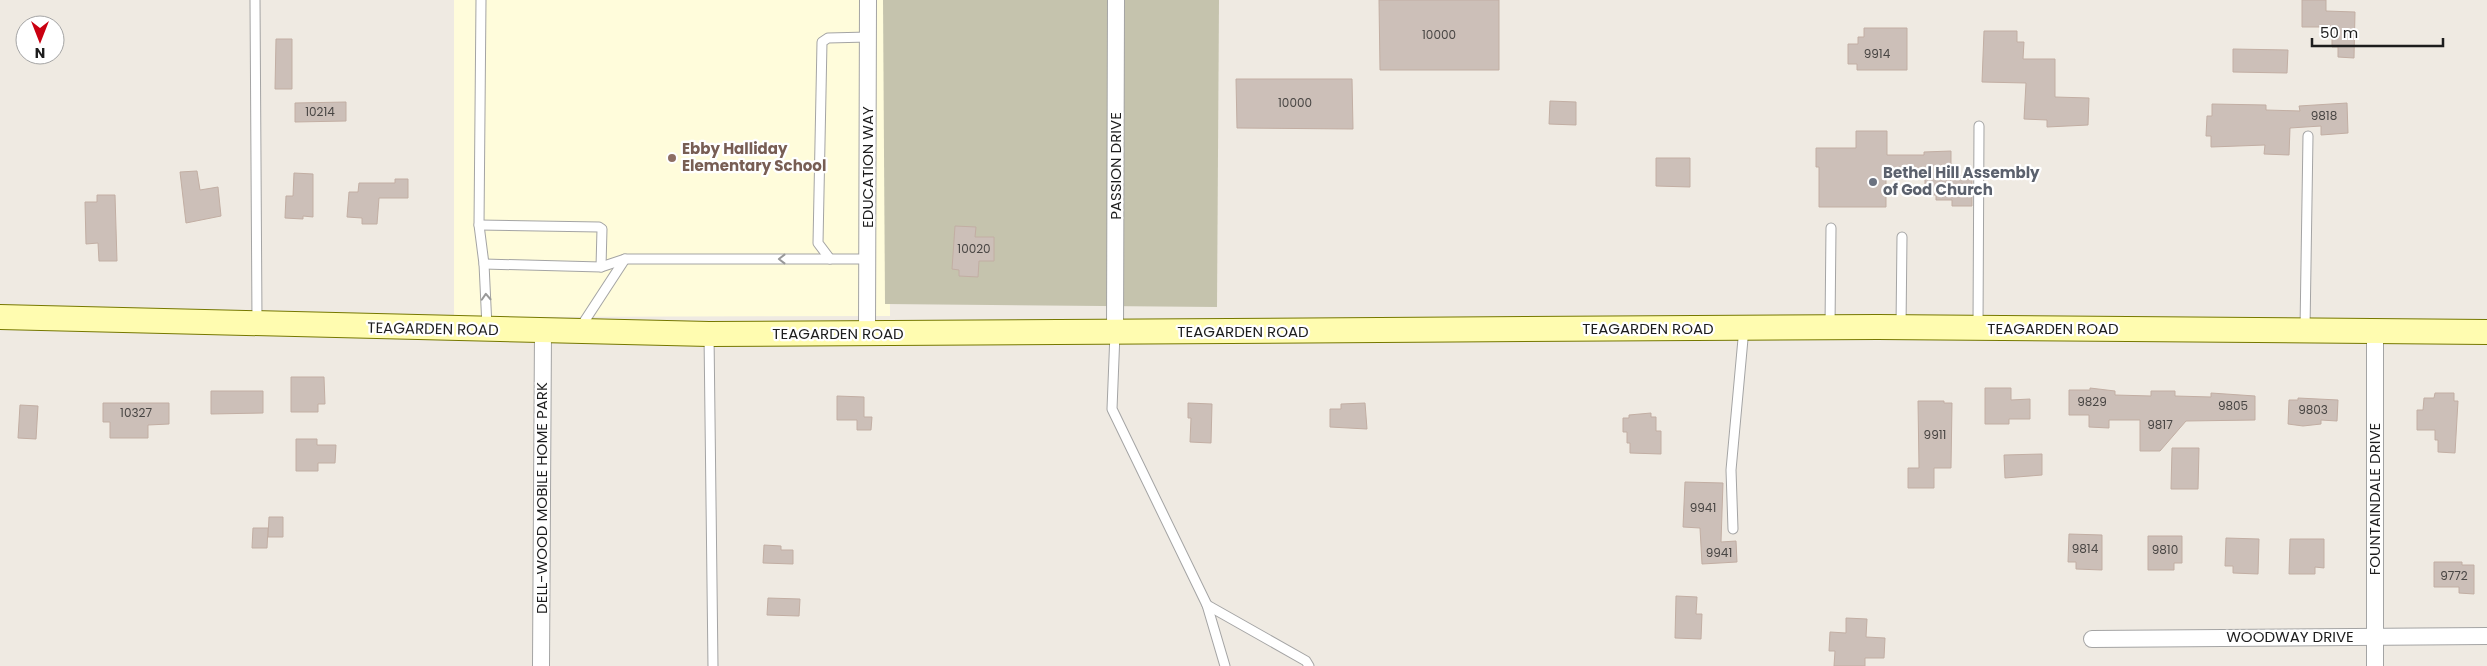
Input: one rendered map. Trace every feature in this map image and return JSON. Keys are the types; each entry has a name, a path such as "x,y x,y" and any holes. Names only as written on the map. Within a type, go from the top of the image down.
{"street":[{"name":"EDUCATION WAY","path":"867,334 868,0"},
{"name":"PASSION DRIVE","path":"1115,332 1116,0"},
{"name":"TEAGARDEN ROAD","path":"0,318 708,334 1901,327 2487,332"},
{"name":"DELL-WOOD MOBILE HOME PARK","path":"540,666 543,331"},
{"name":"FOUNTAINDALE DRIVE","path":"2375,331 2375,666"},
{"name":"WOODWAY DRIVE","path":"2092,639 2487,636"}],"lane":[{"path":"255,0 257,324"},
{"path":"481,0 479,225 484,264 487,330"},
{"path":"830,259 818,243 822,42 828,38 868,37"},
{"path":"1978,329 1979,126"},
{"path":"2305,331 2308,136"},
{"path":"479,225 599,227 602,229 601,267"},
{"path":"1830,328 1831,228"},
{"path":"1901,327 1902,237"},
{"path":"484,264 601,267 625,259 868,259"},
{"path":"577,332 625,259"},
{"path":"1733,529 1731,470 1744,328"},
{"path":"1115,332 1112,409 1207,605 1225,666"},
{"path":"708,334 714,666"},
{"path":"1207,605 1306,661 1309,666"}],"shaded area":[{"name":"Ebby Halliday Elementary School","path":"454,0 889,0 890,316 454,317"},
{"path":"883,0 1219,0 1217,307 885,304"}],"building":[{"path":"1379,0 1499,0 1499,70 1380,70"},
{"path":"2302,0 2326,0 2326,11 2355,12 2354,58 2338,57 2338,47 2332,47 2332,27 2302,27"},
{"path":"1864,28 1907,28 1907,70 1857,70 1857,64 1848,64 1848,44 1858,44 1858,37 1864,37"},
{"path":"1984,31 2017,31 2017,42 2024,42 2023,59 2055,59 2055,97 2089,98 2088,125 2047,127 2047,120 2024,119 2026,83 1982,82"},
{"path":"276,39 292,39 292,89 275,89"},
{"path":"2233,49 2288,50 2287,73 2233,72"},
{"path":"1236,79 1352,79 1353,129 1237,128"},
{"path":"1550,101 1576,102 1576,125 1549,124"},
{"path":"346,102 346,121 295,122 295,103"},
{"path":"2347,103 2348,133 2321,135 2321,126 2290,128 2289,155 2264,154 2265,145 2211,147 2211,136 2206,136 2207,116 2212,116 2212,104 2266,105 2266,110 2300,111 2299,106"},
{"path":"1856,131 1887,131 1887,155 1924,155 1924,152 1951,151 1951,176 1972,175 1972,206 1952,206 1952,200 1936,200 1936,195 1925,195 1925,174 1886,174 1886,207 1819,207 1819,167 1816,167 1816,148 1856,148"},
{"path":"1656,158 1690,158 1690,187 1656,186"},
{"path":"197,171 200,190 218,187 221,216 186,223 180,172"},
{"path":"294,173 313,174 313,217 303,216 303,219 285,218 286,196 293,196"},
{"path":"395,179 408,179 408,198 379,198 377,224 362,224 362,218 347,217 349,192 358,192 359,183 395,183"},
{"path":"97,195 115,195 117,261 99,261 98,243 86,244 85,202 97,202"},
{"path":"955,226 976,227 975,237 994,237 994,261 979,261 978,277 959,276 959,270 952,269"},
{"path":"291,377 324,377 325,404 318,404 318,412 291,412"},
{"path":"1985,388 2011,388 2011,400 2030,399 2030,419 2009,419 2009,424 1985,424"},
{"path":"2090,388 2115,391 2115,395 2151,396 2151,391 2175,391 2175,396 2211,397 2211,393 2255,396 2255,420 2186,421 2160,451 2140,451 2140,420 2109,420 2109,428 2089,427 2089,415 2069,415 2069,390 2090,390"},
{"path":"211,391 263,391 263,413 211,414"},
{"path":"2435,393 2454,393 2454,401 2458,401 2455,453 2438,452 2438,440 2435,440 2435,430 2417,430 2417,410 2423,410 2424,398 2434,398"},
{"path":"837,396 864,397 864,417 872,417 871,430 857,430 857,420 837,420"},
{"path":"2298,398 2338,400 2337,421 2321,420 2321,424 2303,426 2288,424 2289,400 2298,400"},
{"path":"1918,401 1944,401 1944,403 1952,403 1951,468 1934,468 1934,488 1908,488 1908,468 1919,468"},
{"path":"103,403 169,403 169,424 148,425 148,438 110,438 110,422 103,422"},
{"path":"1188,403 1212,404 1211,443 1190,442 1191,418 1188,418"},
{"path":"1365,403 1367,429 1330,427 1330,409 1341,409 1341,404"},
{"path":"20,405 38,406 36,439 18,438"},
{"path":"1651,413 1651,417 1656,417 1656,431 1661,431 1661,454 1630,453 1630,443 1627,443 1627,432 1623,432 1623,418 1629,418 1629,415"},
{"path":"296,439 317,439 317,445 336,445 335,463 318,463 318,471 296,471"},
{"path":"2172,448 2199,448 2198,489 2171,489"},
{"path":"2042,454 2042,475 2005,478 2004,455"},
{"path":"1685,482 1723,483 1721,542 1736,541 1737,562 1702,564 1700,528 1683,527"},
{"path":"269,517 283,517 283,537 268,537"},
{"path":"253,528 268,528 267,548 252,548"},
{"path":"2069,534 2102,535 2102,570 2076,569 2076,562 2068,562"},
{"path":"2148,536 2182,536 2182,563 2174,563 2174,570 2148,570"},
{"path":"2226,538 2259,539 2258,574 2233,573 2233,566 2225,566"},
{"path":"2290,539 2324,539 2324,568 2315,567 2315,574 2289,574"},
{"path":"764,545 781,546 781,550 793,550 793,564 763,563"},
{"path":"2434,562 2462,562 2462,565 2474,565 2474,594 2459,593 2459,587 2434,587"},
{"path":"1676,596 1697,597 1696,614 1702,614 1701,639 1675,638"},
{"path":"768,598 800,599 799,616 767,615"},
{"path":"1846,618 1867,619 1866,637 1885,638 1884,658 1865,658 1865,666 1834,666 1835,651 1829,651 1830,632 1846,633"}],"place":[{"name":"Ebby Halliday Elementary School","path":"672,158"},
{"name":"Bethel Hill Assembly of God Church","path":"1873,182"}]}
